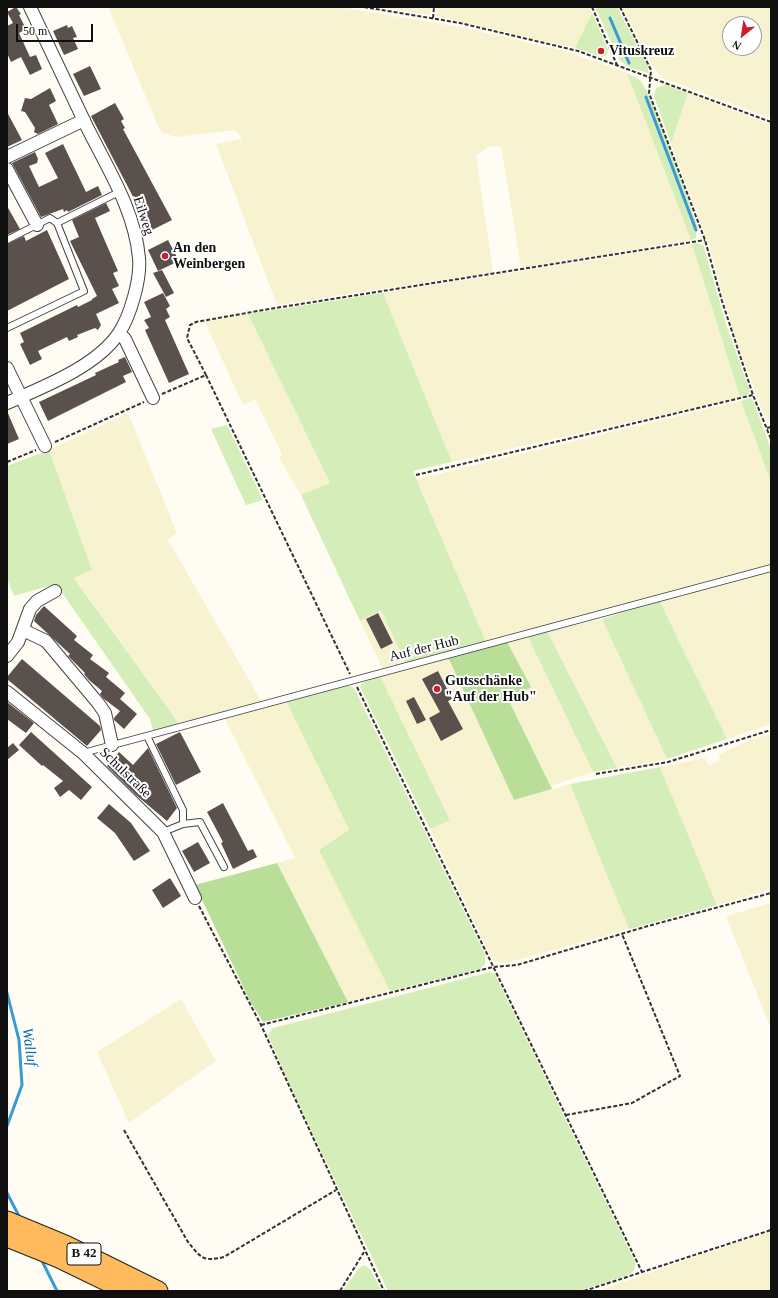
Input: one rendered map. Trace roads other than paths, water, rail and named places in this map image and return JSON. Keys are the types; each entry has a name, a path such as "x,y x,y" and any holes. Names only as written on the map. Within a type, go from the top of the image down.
{"highway":[{"name":"B 42","path":"7,1221 79,1252 158,1291"},
{"name":"B 42","path":"7,1237 59,1258 127,1291"}],"street":[{"name":"Eilweg","path":"7,403 89,361 105,348 119,333 132,301 137,282 139,260 130,214 30,7"},
{"path":"7,157 84,120"},
{"path":"7,169 36,225"},
{"path":"119,333 125,339 153,398"},
{"path":"7,368 45,446"},
{"path":"7,656 18,642 30,609 37,601 55,591"},
{"name":"Schulstraße","path":"23,630 46,641 98,703 105,713 112,745"},
{"name":"Schulstraße","path":"7,692 83,753 163,832 195,898"}],"lane":[{"path":"57,223 119,192"},
{"path":"7,240 50,218 57,223 84,291 7,328"},
{"name":"Auf der Hub","path":"83,753 771,568"},
{"path":"146,736 183,810 183,824"},
{"path":"163,832 183,824 200,822 224,867"}],"waterway":[{"path":"610,18 629,63"},
{"path":"646,97 696,230"},
{"name":"Walluf","path":"7,993 19,1040 22,1085 7,1126"},
{"name":"Walluf","path":"7,1193 20,1218"},
{"name":"Walluf","path":"41,1259 57,1291"}],"place":[{"name":"Vituskreuz","path":"601,51"},
{"name":"An den Weinbergen","path":"165,256"},
{"name":"Gutsschänke \"Auf der Hub\"","path":"437,689"}]}
